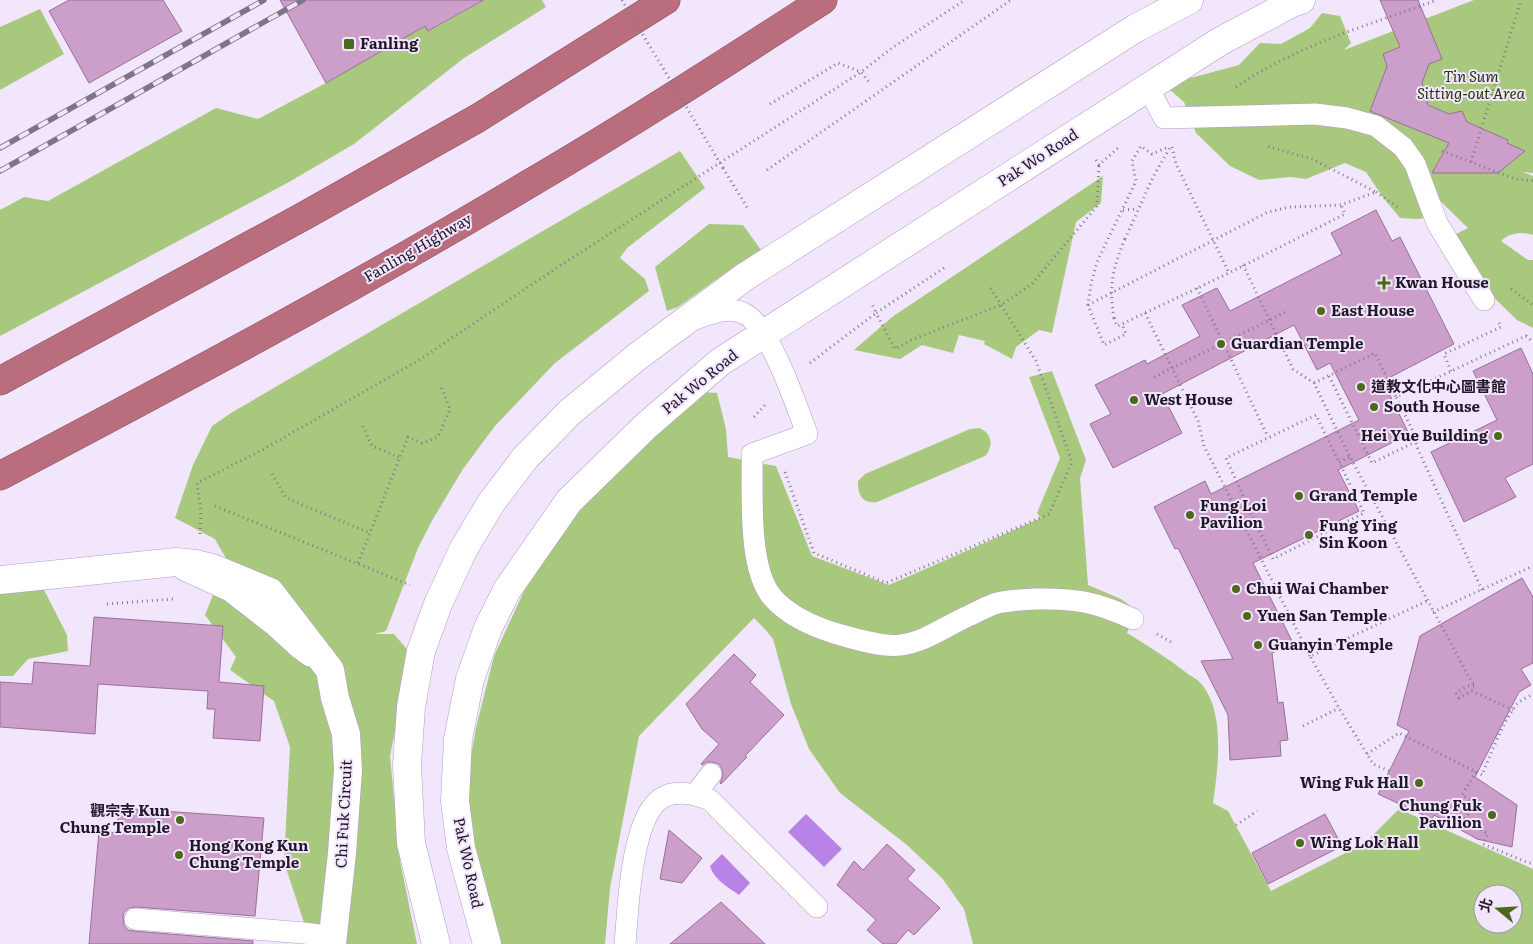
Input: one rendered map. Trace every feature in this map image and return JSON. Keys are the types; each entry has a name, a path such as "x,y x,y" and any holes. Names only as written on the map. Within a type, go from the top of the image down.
{"highway":[{"path":"0,381 304,216 470,122 666,0"},
{"name":"Fanling Highway","path":"0,476 355,284 518,191 672,98 823,0"}],"main road":[{"path":"436,944 411,843 407,765 411,707 421,651 438,604 463,550 491,503 525,458 570,412 638,356 746,276 1136,28 1189,0"},
{"name":"Pak Wo Road","path":"487,944 461,848 455,801 458,739 470,680 488,628 507,590 569,501 646,426 720,362 1219,42 1301,0"},
{"name":"Chi Fuk Circuit","path":"0,580 167,563 196,564 212,568 270,592 330,670 335,698 346,734 348,770 333,941"}],"lane":[{"path":"1148,87 1164,118 1315,114 1348,118 1376,126 1403,147 1416,164 1437,223 1484,300"},
{"path":"683,323 712,313 732,310 744,313 755,320 764,334 786,381 807,434 752,454 755,544 758,568 762,581 771,597 799,619 853,639 899,646 919,641 994,604 1018,600 1080,600 1133,619"},
{"path":"695,795 711,774"},
{"path":"625,944 633,867 643,825 648,812 663,797 673,794 695,795 710,800 817,907"},
{"path":"135,919 304,933 333,941"}],"path":[{"path":"622,0 748,209"},
{"path":"197,483 262,450 416,362 561,265 861,72 892,48 966,0"},
{"path":"767,170 1011,0"},
{"path":"1235,88 1257,72 1320,42 1437,0"},
{"path":"1471,162 1521,0"},
{"path":"770,104 838,63 861,72 869,82"},
{"path":"1099,166 1119,146"},
{"path":"1122,324 1126,334 1104,345 1088,305 1097,262 1136,182 1132,161 1140,146 1152,154 1171,146 1153,177 1138,209 1112,272 1111,286 1114,318 1117,326 1229,273 1345,214 1341,205"},
{"path":"1437,149 1515,179 1533,181"},
{"path":"868,298 895,349 911,340 1000,305 1032,284 1097,206 1099,166 1095,158"},
{"path":"1088,305 1268,212 1279,209 1341,205 1376,192 1312,159"},
{"path":"1176,164 1229,273"},
{"path":"1123,210 1138,209"},
{"path":"1243,265 1293,369 1314,383 1350,457 1474,686 1468,686 1456,693 1460,698 1472,690 1513,710"},
{"path":"944,268 876,313 786,381 754,417 775,446 814,553 886,583 1049,514 1072,462 1036,361 990,287"},
{"path":"1197,288 1268,437"},
{"path":"1154,377 1286,312"},
{"path":"1145,313 1198,421 1204,446 1310,656 1373,764 1389,771"},
{"path":"1451,371 1444,354 1501,327"},
{"path":"1396,397 1526,336 1533,342"},
{"path":"1314,383 1375,353 1413,431 1415,442 1482,590"},
{"path":"1329,376 1372,462 1415,442"},
{"path":"358,563 408,437 422,443 438,437 450,409 440,384"},
{"path":"1316,415 1364,513 1272,558 1226,458 1268,437 1316,415"},
{"path":"364,426 372,446 401,458"},
{"path":"1339,462 1350,457"},
{"path":"272,474 286,498 370,533"},
{"path":"1237,510 1247,505"},
{"path":"215,506 410,585"},
{"path":"1433,612 1533,566"},
{"path":"105,604 181,598"},
{"path":"1310,656 1427,601"},
{"path":"1367,754 1399,733 1482,775 1493,748 1513,710 1518,703 1533,694"},
{"path":"1303,726 1339,708"},
{"path":"1476,772 1462,795 1475,803 1465,819 1488,834 1484,844 1528,863 1533,863"},
{"path":"1236,825 1257,811"}],"green space":[{"path":"485,0 542,0 546,7 464,58 354,144 289,182 0,336 0,210 24,197 48,201 216,108 258,119 326,83 425,26 429,31"},
{"name":"Tin Sum Sitting-out Area","path":"1474,0 1533,0 1533,173 1523,172 1533,176 1533,235 1516,233 1501,241 1528,260 1533,260 1533,328 1517,320 1485,289 1454,235 1468,228 1424,185 1431,217 1418,219 1400,218 1366,172 1345,163 1306,179 1290,177 1259,180 1230,166 1196,133 1184,102 1169,89 1183,80 1239,65 1260,43 1281,44 1310,28 1322,13 1340,16 1351,43 1344,50"},
{"path":"40,9 64,54 0,90 0,27"},
{"path":"680,151 705,188 627,248 620,258 645,279 649,291 555,363 495,426 463,469 433,519 418,548 386,631 375,634 394,634 411,654 390,756 400,861 417,944 311,944 284,862 290,747 274,701 230,670 236,657 205,615 227,560 215,539 175,518 193,465 212,426 231,413"},
{"path":"1103,176 1101,203 1076,222 1052,333 1039,330 1016,347 1012,359 984,344 985,341 959,335 953,353 922,345 900,359 854,350 892,317"},
{"path":"709,224 743,225 761,250 735,266 678,307 667,311 655,267"},
{"path":"1052,371 1086,460 1080,478 1088,585 1121,599 1136,610 1127,633 1173,663 1203,686 1215,711 1217,727 1218,759 1213,803 1228,811 1271,891 1365,843 1399,809 1533,869 1533,944 973,944 964,909 942,878 907,845 840,793 809,749 791,704 773,639 754,618 639,736 610,888 605,944 497,944 481,868 463,801 476,728 494,656 532,574 556,534 686,391 717,393 726,429 728,457 776,466 812,556 889,585 1041,518 1037,513 1060,458 1029,377"},
{"path":"979,428 987,433 990,440 990,448 985,456 877,502 868,502 862,498 858,481 865,474 970,429"},
{"path":"41,584 67,635 68,651 28,659 13,676 0,676 0,586"}],"shaded area":[{"path":"806,814 842,849 824,867 788,832"},
{"path":"722,854 750,883 739,895 722,883 712,871 710,866"}],"building":[{"path":"69,0 163,0 182,31 89,83 49,11"},
{"name":"Fanling","path":"280,0 484,0 428,31 425,26 326,83"},
{"path":"1380,0 1418,0 1442,59 1429,64 1422,83 1428,105 1449,114 1462,111 1467,122 1508,140 1507,143 1525,151 1498,173 1432,173 1449,143 1370,111 1387,66 1383,54 1400,47"},
{"path":"1376,210 1392,241 1400,237 1454,344 1383,381 1409,434 1338,470 1359,511 1253,563 1293,643 1272,653 1278,703 1283,702 1288,740 1280,741 1281,756 1230,760 1228,715 1201,661 1233,659 1178,548 1175,549 1154,507 1205,481 1211,494 1359,420 1330,363 1317,370 1294,325 1162,394 1182,433 1113,468 1090,424 1111,414 1095,385 1145,360 1147,364 1200,336 1182,305 1217,288 1230,311 1342,254 1331,233"},
{"name":"Hei Yue Building","path":"1521,348 1533,374 1533,464 1505,478 1516,497 1464,522 1431,452 1497,420 1473,371"},
{"path":"1522,578 1533,597 1533,663 1521,669 1531,685 1519,692 1475,777 1517,805 1512,847 1477,839 1434,815 1432,819 1378,794 1409,731 1397,725 1420,636"},
{"path":"94,617 223,626 219,682 264,686 260,741 213,738 215,709 207,709 208,691 98,684 95,734 0,727 0,682 32,684 34,662 90,666"},
{"path":"734,654 756,675 750,682 784,715 721,784 723,775 719,764 707,762 701,764 719,744 702,729 686,704"},
{"name":"Hong Kong Kun Chung Temple","path":"118,808 264,818 255,916 136,907 129,908 124,912 123,917 124,925 128,930 253,941 253,944 89,944 99,831 118,833"},
{"name":"Wing Lok Hall","path":"1325,814 1342,846 1268,884 1252,853"},
{"path":"669,830 702,858 682,883 660,879"},
{"path":"887,844 915,870 907,879 940,908 914,935 908,930 896,944 883,944 867,930 876,920 837,885 854,861 863,870"},
{"path":"721,902 765,944 670,944"}],"railway":[{"path":"0,148 264,0"},
{"path":"0,171 303,0"}],"place":[{"name":"Fanling","path":"349,44"},
{"name":"Kwan House","path":"1384,283"},
{"name":"East House","path":"1321,311"},
{"name":"Guardian Temple","path":"1221,344"},
{"name":"道教文化中心圖書館","path":"1361,387"},
{"name":"West House","path":"1134,400"},
{"name":"South House","path":"1374,407"},
{"name":"Hei Yue Building","path":"1498,436"},
{"name":"Grand Temple","path":"1299,496"},
{"name":"Fung Loi Pavilion","path":"1190,515"},
{"name":"Fung Ying Sin Koon","path":"1309,535"},
{"name":"Chui Wai Chamber","path":"1236,589"},
{"name":"Yuen San Temple","path":"1247,616"},
{"name":"Guanyin Temple","path":"1258,645"},
{"name":"Wing Fuk Hall","path":"1419,783"},
{"name":"Chung Fuk Pavilion","path":"1492,815"},
{"name":"觀宗寺 Kun Chung Temple","path":"180,820"},
{"name":"Wing Lok Hall","path":"1300,843"},
{"name":"Hong Kong Kun Chung Temple","path":"179,855"}]}
